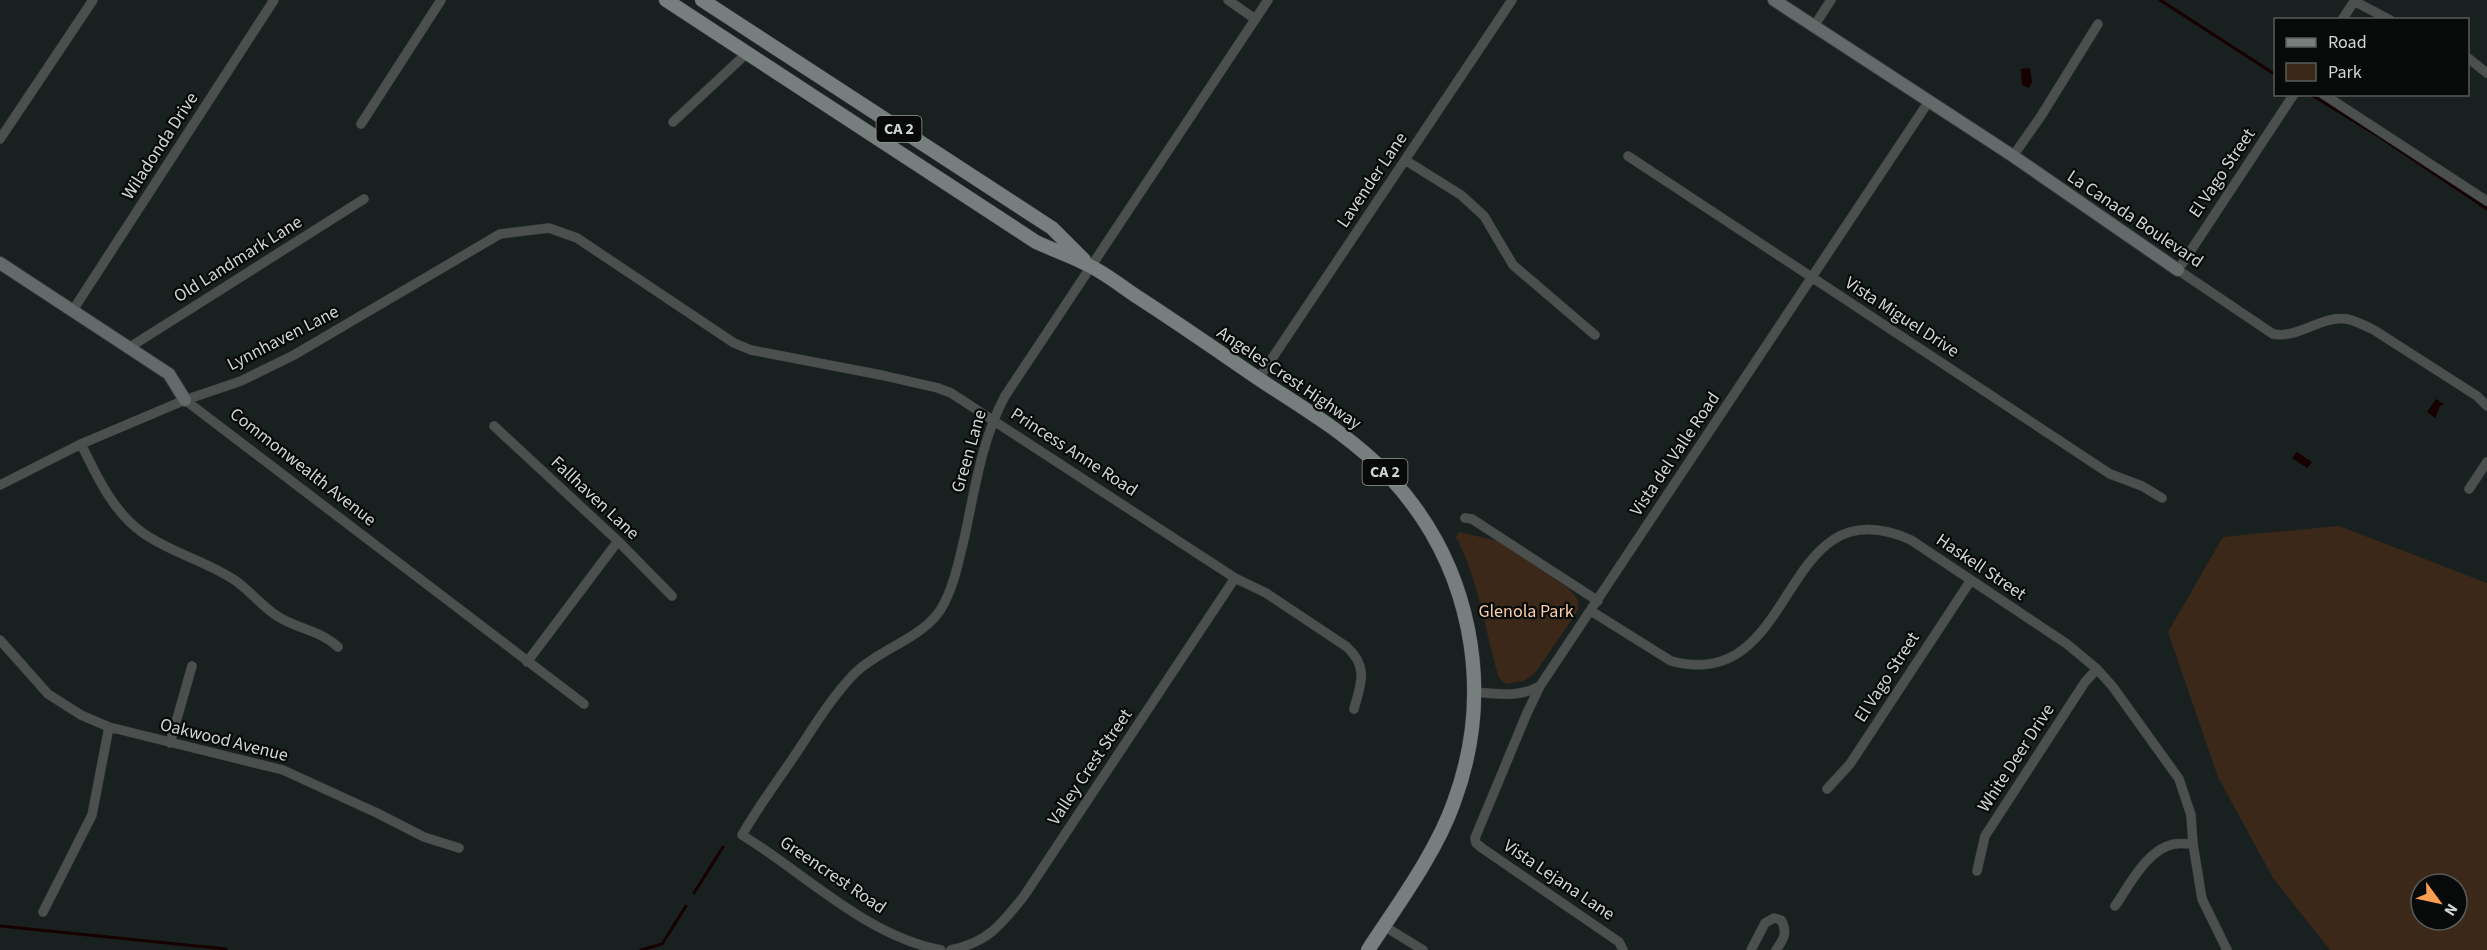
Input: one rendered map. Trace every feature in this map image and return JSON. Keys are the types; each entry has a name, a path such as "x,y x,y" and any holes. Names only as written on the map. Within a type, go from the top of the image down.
{"main road":[{"name":"Angeles Crest Highway","path":"666,0 1036,242 1090,266 1334,427 1388,475 1430,528 1450,568 1464,606 1472,648 1474,692 1468,753 1454,804 1434,844 1368,950"},
{"name":"Angeles Crest Highway","path":"705,1 1052,228 1090,266"}],"street":[{"path":"0,139 93,0"},
{"name":"Wiladonda Drive","path":"73,310 274,0"},
{"path":"361,124 441,0"},
{"path":"1228,0 1256,19"},
{"name":"Green Lane","path":"742,835 814,726 855,674 878,654 932,621 941,609 960,556 977,472 993,418 1090,266 1268,0"},
{"name":"Lavender Lane","path":"1259,378 1512,0"},
{"name":"La Canada Boulevard","path":"1774,0 2013,156 2262,329 2281,335 2338,319 2357,322 2374,330 2477,396 2487,406"},
{"path":"1814,26 1831,0"},
{"path":"2343,18 2355,0 2386,18"},
{"path":"686,13 705,1"},
{"path":"2013,156 2041,116 2098,24"},
{"path":"673,122 747,53"},
{"path":"2469,59 2487,73"},
{"name":"El Vago Street","path":"2178,270 2293,96"},
{"path":"2327,96 2487,201"},
{"name":"Vista del Valle Road","path":"1475,838 1540,687 1929,101"},
{"name":"Vista Miguel Drive","path":"1628,156 2110,474 2142,486 2162,498"},
{"path":"1405,160 1461,195 1484,216 1513,265 1595,335"},
{"name":"Old Landmark Lane","path":"130,347 364,199"},
{"name":"Lynnhaven Lane","path":"0,485 81,444 185,400 241,381 294,355 500,234 549,228 577,238"},
{"name":"Princess Anne Road","path":"577,238 680,308 742,346 771,355 938,388 993,418 1235,578 1274,599 1347,647 1359,658 1362,683 1354,709"},
{"name":"Commonwealth Avenue","path":"0,263 169,374 185,400 584,704"},
{"name":"Fallhaven Lane","path":"494,426 618,541 672,596"},
{"path":"81,444 100,482 120,513 143,533 237,582 258,603 280,618 312,630 329,639 338,648"},
{"path":"2469,489 2487,462"},
{"path":"1465,518 1472,519 1598,601"},
{"name":"Haskell Street","path":"1591,611 1671,661 1684,665 1705,666 1720,663 1750,646 1814,556 1844,533 1862,529 1895,532 1911,540 2067,644 2097,669 2113,687 2179,779 2191,814 2193,844 2202,899 2227,950"},
{"path":"527,662 618,541"},
{"name":"Valley Crest Street","path":"951,950 972,945 990,935 1006,920 1235,578"},
{"name":"El Vago Street","path":"1827,789 1850,764 1971,580"},
{"name":"Oakwood Avenue","path":"0,640 48,694 81,715 109,727 283,770 424,837 459,848"},
{"path":"170,743 192,666"},
{"name":"White Deer Drive","path":"1977,871 1985,836 2085,682 2097,669"},
{"path":"1474,692 1513,695 1529,693 1540,687"},
{"path":"43,912 92,815 109,727"},
{"name":"Greencrest Road","path":"742,835 776,856 838,902 891,933 910,943 941,950"},
{"name":"Vista Lejana Lane","path":"1475,838 1476,843 1482,848 1619,942 1623,950"},
{"path":"2115,906 2157,851 2172,844 2193,844"},
{"path":"1750,950 1765,923 1774,918 1781,920 1785,928 1785,939 1776,950"},
{"path":"1384,926 1423,950"}],"green space":[{"path":"2339,526 2487,583 2487,950 2330,950 2273,878 2218,777 2168,632 2223,537"},
{"name":"Glenola Park","path":"1459,532 1498,541 1568,588 1577,599 1579,605 1577,612 1535,673 1524,681 1506,684 1499,678 1476,589 1456,537"}],"shaded area":[{"path":"2030,68 2032,82 2029,88 2022,85 2021,69"},
{"path":"2436,399 2444,404 2440,406 2435,418 2427,412"},
{"path":"2297,452 2312,462 2307,468 2292,458"}],"waterway":[{"path":"2160,0 2274,74"},
{"path":"2313,96 2380,137 2487,209"},
{"path":"694,893 723,847"},
{"path":"641,950 662,944 686,906"},
{"path":"0,926 226,949"}]}
